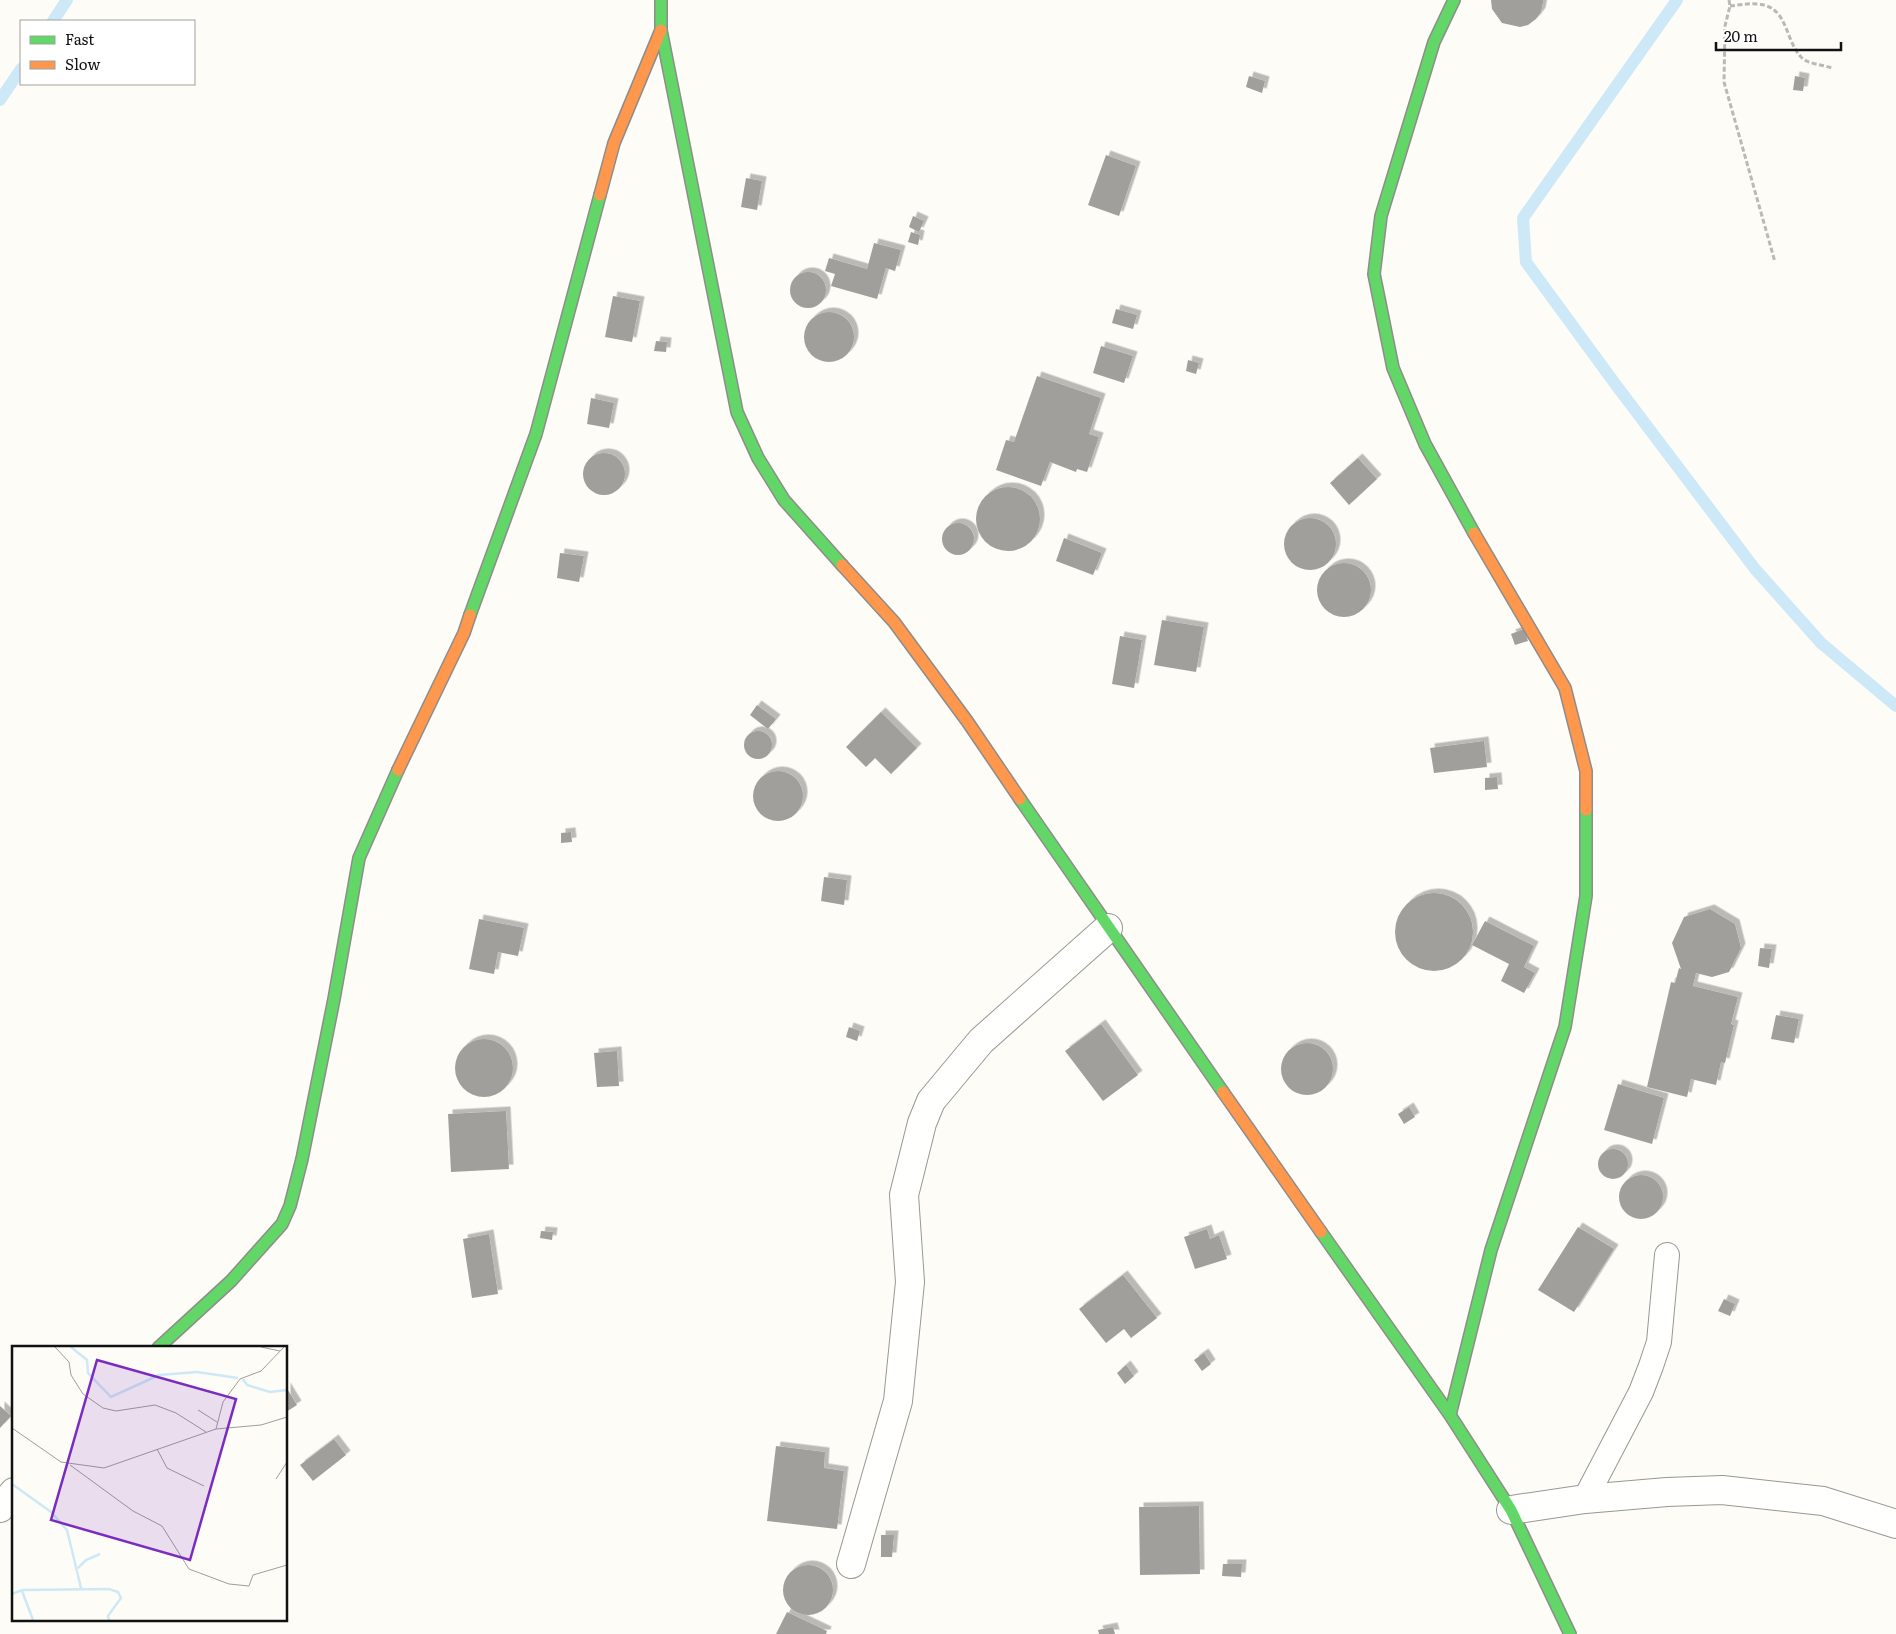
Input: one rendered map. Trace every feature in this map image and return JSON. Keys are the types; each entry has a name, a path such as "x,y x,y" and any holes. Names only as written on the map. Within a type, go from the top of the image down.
{"street":[{"path":"661,0 661,30 713,296 738,412 758,458 784,500 894,622 956,705 1108,928 1450,1415 1511,1510 1570,1634"},
{"path":"1450,1415 1491,1250 1565,1027 1586,896 1586,771 1566,688 1459,507 1425,444 1393,368 1374,274 1381,216 1434,42 1454,0"},
{"path":"160,1346 231,1281 282,1224 290,1206 302,1159 334,999 359,858 392,782 464,633 536,434 614,144 661,30"},
{"path":"851,1564 898,1401 910,1282 904,1195 922,1123 931,1101 981,1041 1108,928"},
{"path":"1511,1510 1585,1499 1667,1492 1722,1490 1823,1501 1896,1524"},
{"path":"0,1508 12,1494"}],"lane":[{"path":"1585,1499 1641,1392 1651,1366 1659,1342 1667,1256"}],"path":[{"path":"1729,0 1730,6 1724,26 1724,82 1775,262"},
{"path":"1730,6 1757,4 1772,7 1781,16 1790,39 1803,59 1832,68"}],"building":[{"path":"1491,0 1543,0 1543,2 1541,12 1536,19 1528,25 1520,27 1502,23 1492,9"},
{"path":"1249,76 1265,81 1262,93 1246,87"},
{"path":"1795,76 1805,78 1803,91 1793,90"},
{"path":"1106,155 1136,166 1119,216 1088,205"},
{"path":"746,178 762,181 757,210 741,207"},
{"path":"913,216 924,221 919,232 909,227"},
{"path":"911,232 920,235 918,245 908,242"},
{"path":"874,243 901,250 895,271 886,268 877,299 831,286 835,274 825,271 829,258 867,269"},
{"path":"808,272 815,273 821,277 825,283 825,297 821,303 815,307 808,308 801,307 795,303 791,297 790,290 791,283 795,277 801,273"},
{"path":"613,296 640,301 632,342 605,337"},
{"path":"1116,309 1137,315 1133,329 1112,323"},
{"path":"824,312 834,312 847,319 854,332 854,342 847,355 834,362 824,362 815,358 808,351 804,342 804,332 808,323 815,316"},
{"path":"656,341 667,342 666,352 654,351"},
{"path":"1101,346 1133,356 1124,383 1093,373"},
{"path":"1188,360 1199,363 1196,374 1186,371"},
{"path":"1037,376 1101,398 1089,434 1099,437 1087,472 1077,469 1076,472 1050,462 1041,486 996,470 1006,440 1014,442"},
{"path":"591,398 614,403 609,428 587,424"},
{"path":"604,453 619,459 625,474 619,489 604,495 589,489 583,474 589,459"},
{"path":"1358,458 1377,479 1349,505 1330,483"},
{"path":"1002,487 1014,487 1031,496 1038,507 1040,519 1038,531 1031,542 1014,551 1002,551 990,546 981,537 976,525 976,513 981,501 990,492"},
{"path":"1305,518 1315,518 1324,522 1332,530 1336,544 1332,558 1324,566 1315,570 1305,570 1296,566 1288,558 1284,549 1284,539 1288,530 1296,522"},
{"path":"958,523 969,528 974,539 969,550 958,555 947,550 942,539 947,528"},
{"path":"1064,538 1102,553 1093,575 1056,561"},
{"path":"560,553 584,556 579,582 557,578"},
{"path":"1344,563 1354,565 1363,571 1369,580 1371,590 1369,600 1363,609 1354,615 1344,617 1334,615 1325,609 1319,600 1317,590 1319,580 1325,571 1334,565"},
{"path":"1162,620 1204,627 1196,672 1154,665"},
{"path":"1524,629 1528,641 1515,645 1511,634"},
{"path":"1120,636 1142,640 1134,688 1112,684"},
{"path":"757,705 776,719 768,729 750,715"},
{"path":"881,712 917,748 891,774 875,758 866,767 846,747"},
{"path":"758,731 768,735 772,745 768,755 758,759 748,755 744,745 748,735"},
{"path":"1484,741 1487,767 1434,773 1430,748"},
{"path":"773,771 783,771 796,778 803,791 803,801 796,814 783,821 773,821 764,817 757,810 753,801 753,791 757,782 764,775"},
{"path":"1497,777 1498,789 1485,790 1485,778"},
{"path":"571,832 572,842 561,843 561,833"},
{"path":"824,877 847,880 844,905 821,901"},
{"path":"1434,893 1449,896 1461,905 1470,917 1473,932 1470,947 1461,959 1449,968 1434,971 1419,968 1407,959 1398,947 1395,932 1398,917 1407,905 1419,896"},
{"path":"1710,909 1735,924 1741,948 1729,972 1712,977 1696,973 1693,986 1738,997 1731,1024 1734,1025 1725,1063 1721,1062 1716,1085 1691,1079 1687,1097 1647,1087 1671,982 1675,983 1679,968 1681,969 1672,943 1684,917"},
{"path":"479,919 524,928 518,956 498,952 494,974 469,969"},
{"path":"1485,921 1534,946 1524,967 1535,973 1524,993 1501,981 1509,964 1472,945"},
{"path":"1760,948 1772,949 1769,968 1758,966"},
{"path":"1776,1015 1799,1019 1794,1043 1771,1039"},
{"path":"1101,1024 1138,1075 1103,1101 1065,1051"},
{"path":"849,1027 860,1031 857,1041 846,1037"},
{"path":"478,1039 490,1039 505,1047 513,1062 513,1074 505,1089 490,1097 478,1097 463,1089 455,1074 455,1062 463,1047"},
{"path":"1307,1043 1317,1045 1325,1051 1331,1059 1333,1069 1331,1079 1325,1087 1317,1093 1307,1095 1297,1093 1289,1087 1283,1079 1281,1069 1283,1059 1289,1051 1297,1045"},
{"path":"617,1051 619,1086 597,1087 594,1053"},
{"path":"1618,1084 1664,1098 1652,1144 1604,1130"},
{"path":"1409,1107 1415,1117 1404,1124 1398,1114"},
{"path":"506,1111 509,1169 451,1172 448,1114"},
{"path":"1613,1149 1624,1153 1628,1164 1624,1175 1613,1179 1602,1175 1598,1164 1602,1153"},
{"path":"1645,1175 1657,1181 1662,1188 1662,1206 1657,1213 1650,1218 1637,1219 1625,1213 1620,1206 1619,1193 1625,1181 1632,1176"},
{"path":"1578,1227 1614,1249 1574,1312 1538,1290"},
{"path":"1207,1229 1210,1239 1219,1235 1227,1259 1195,1269 1184,1237"},
{"path":"541,1231 553,1232 552,1240 540,1238"},
{"path":"489,1234 498,1294 472,1298 463,1239"},
{"path":"1123,1275 1157,1318 1131,1338 1124,1329 1106,1343 1079,1309"},
{"path":"1724,1299 1735,1304 1730,1316 1718,1311"},
{"path":"1204,1353 1211,1364 1202,1371 1194,1360"},
{"path":"1126,1365 1134,1376 1125,1384 1117,1373"},
{"path":"288,1390 297,1405 288,1411"},
{"path":"0,1406 11,1416 0,1428"},
{"path":"334,1439 346,1455 313,1481 300,1465"},
{"path":"776,1446 825,1452 824,1468 844,1471 837,1529 767,1521"},
{"path":"1199,1506 1200,1574 1140,1575 1139,1507"},
{"path":"881,1535 894,1535 892,1557 881,1557"},
{"path":"1223,1564 1242,1564 1241,1577 1222,1576"},
{"path":"813,1565 826,1572 832,1580 832,1600 826,1608 818,1614 803,1615 790,1608 784,1600 783,1585 790,1572 798,1566"},
{"path":"787,1612 827,1631 826,1634 776,1634"},
{"path":"1113,1627 1115,1634 1099,1634 1098,1630"}],"waterway":[{"path":"54,20 67,0"},
{"path":"1677,0 1523,218 1526,262 1755,569 1821,643 1896,706"},
{"path":"0,100 20,70"}],"traffic: fast":[{"path":"661,0 661,30 737,412 758,458 784,500 842,565"},
{"path":"1454,0 1434,42 1381,216 1374,274 1393,368 1425,444 1474,533"},
{"path":"470,615 536,434 600,195"},
{"path":"160,1346 231,1281 282,1224 290,1206 302,1159 334,999 359,858 398,770"},
{"path":"1020,799 1223,1092"},
{"path":"1450,1415 1491,1250 1565,1027 1586,896 1586,810"},
{"path":"1321,1232 1450,1415 1511,1510 1570,1634"}],"traffic: slow":[{"path":"600,195 614,143 661,30"},
{"path":"1474,533 1565,688 1586,771 1586,810"},
{"path":"842,565 894,622 967,721 1020,799"},
{"path":"398,770 464,633 470,615"},
{"path":"1223,1092 1321,1232"}]}
